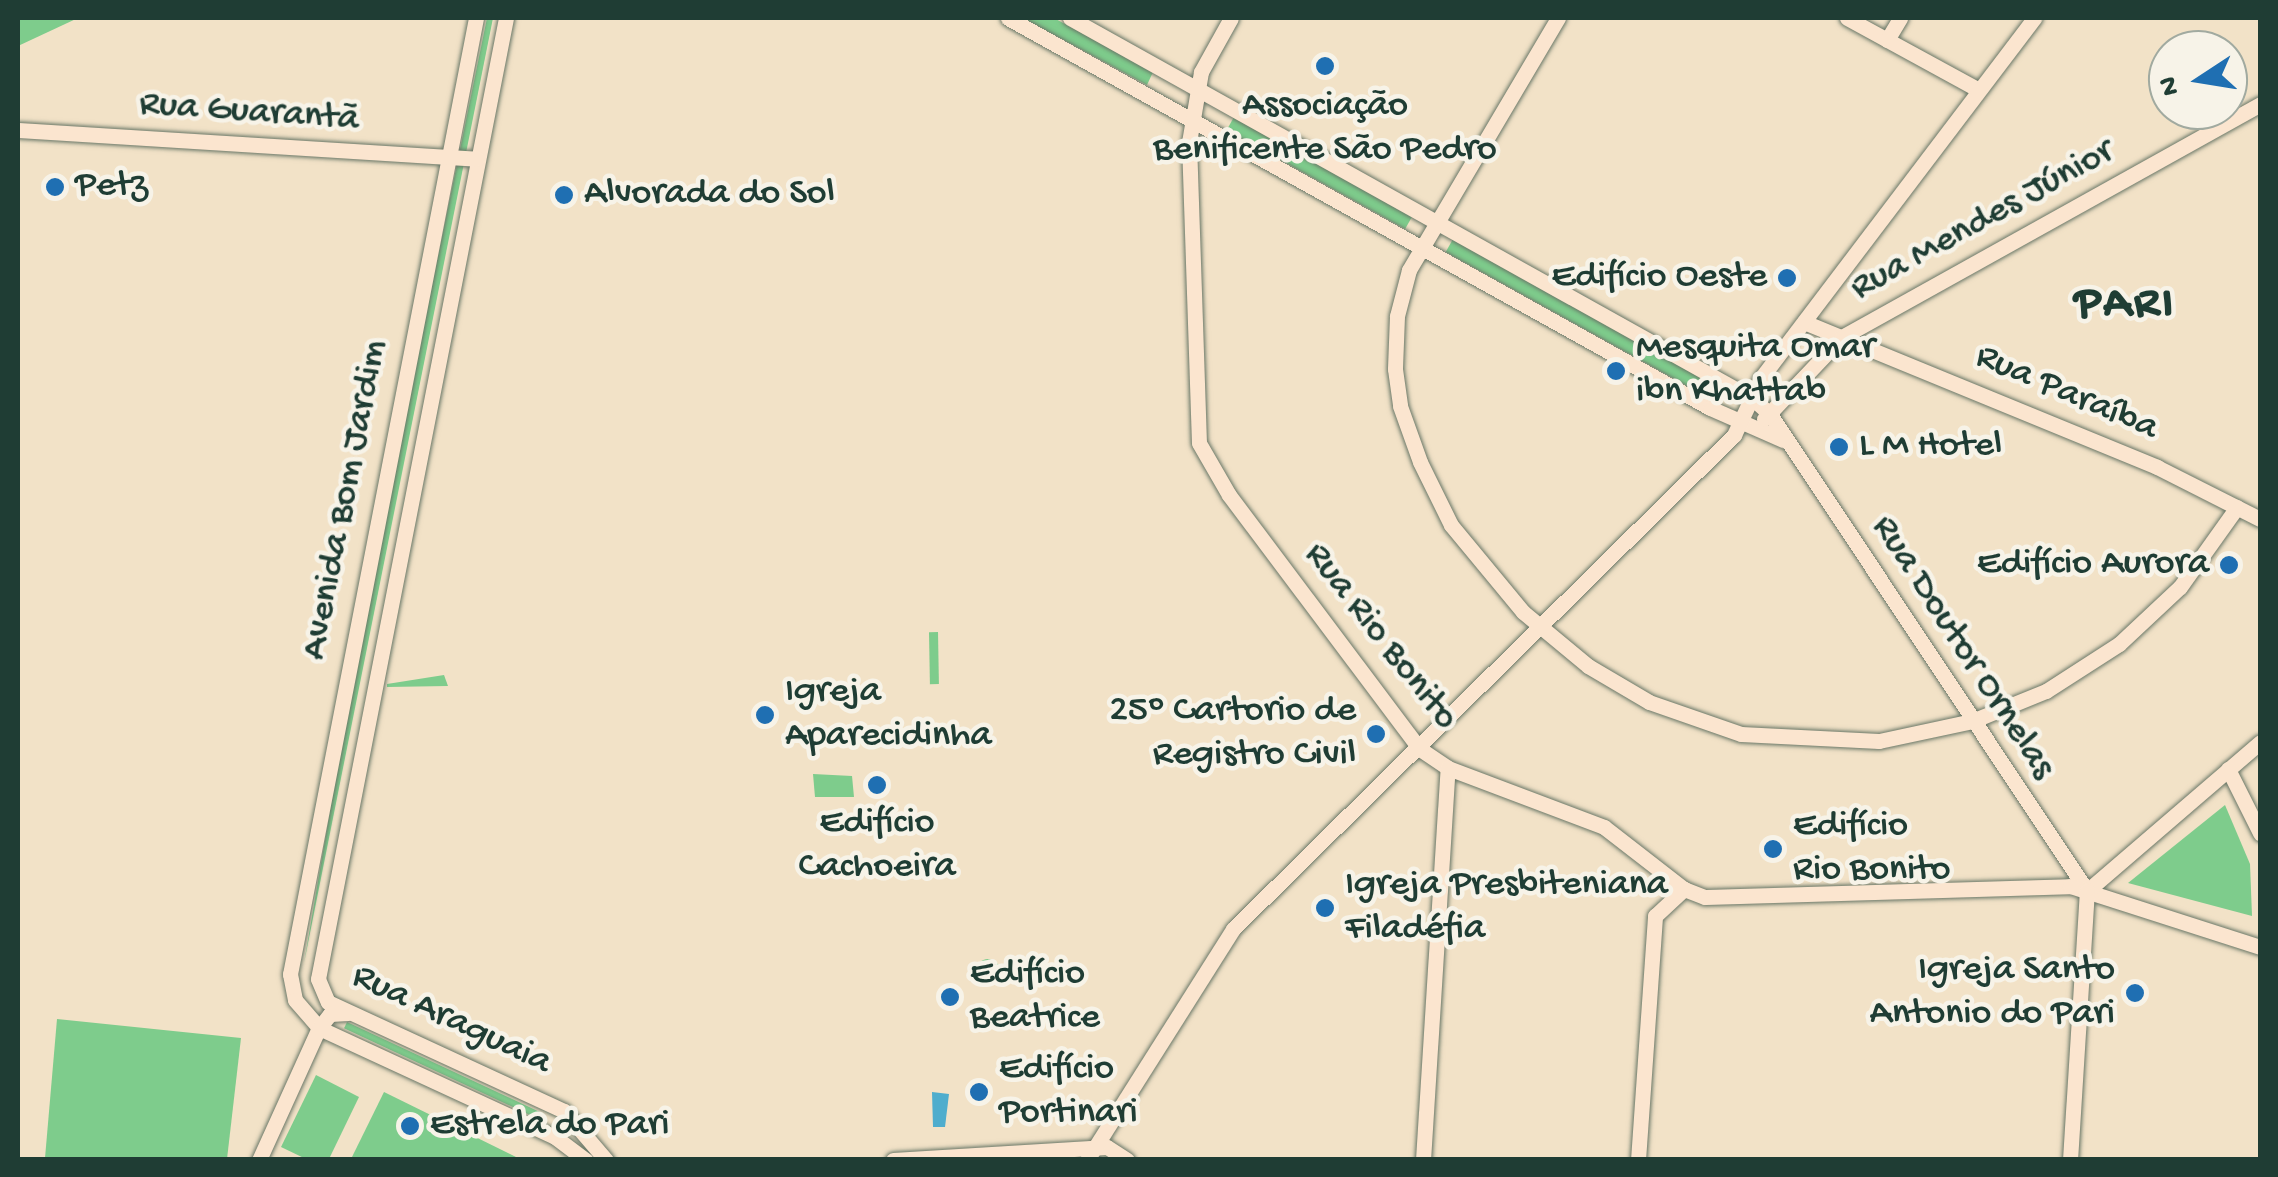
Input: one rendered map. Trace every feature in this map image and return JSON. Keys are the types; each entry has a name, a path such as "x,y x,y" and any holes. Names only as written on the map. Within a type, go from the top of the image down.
{"street":[{"name":"Avenida Bom Jardim","path":"294,996 290,974 298,924 476,18"},
{"name":"Avenida Bom Jardim","path":"318,978 506,18"},
{"path":"1008,18 1743,427 1783,440"},
{"name":"Rua Doutor Ornelas","path":"1070,18 1752,398 1770,414 1783,440 2087,891"},
{"name":"Rua Rio Bonito","path":"1231,18 1196,87 1192,119 1199,443 1229,496 1415,744 1448,768 1604,827 1684,889 1714,899 2052,885 2087,891 2256,942"},
{"path":"1558,18 1421,247 1395,331 1400,406 1451,525 1540,628 1649,702 1741,734 1880,742 1972,721 2046,692 2119,644 2180,587 2236,507"},
{"path":"1846,18 1979,90"},
{"path":"1887,40 1900,18"},
{"path":"1090,1155 1233,929 1415,744 1540,628 1743,427 1752,398 1804,322 2034,18"},
{"name":"Rua Mendes Júnior","path":"1743,427 1770,414 1842,337 2260,104"},
{"name":"Rua Guarantã","path":"18,130 477,159"},
{"name":"Rua Paraíba","path":"1804,322 2156,467 2260,519"},
{"path":"2070,1160 2087,891 2260,742"},
{"path":"1423,1160 1448,768"},
{"path":"2228,768 2260,834"},
{"path":"1638,1160 1655,916 1684,889"},
{"path":"294,996 318,978"},
{"name":"Rua Araguaia","path":"318,978 324,998 351,1013 556,1107 606,1160"},
{"name":"Rua Araguaia","path":"294,996 319,1028 540,1130 586,1160"},
{"path":"259,1160 319,1028 330,1014 351,1013"},
{"path":"540,1130 554,1123 556,1107"},
{"path":"893,1160 1090,1155 1118,1150 1127,1160"}],"green space":[{"path":"18,18 78,18 18,46"},
{"path":"487,18 493,18 304,963 359,641"},
{"path":"1023,18 1054,18 1153,72 1147,85"},
{"path":"1234,117 1412,216 1405,229 1227,130"},
{"path":"1453,239 1721,387 1713,400 1446,252"},
{"path":"929,632 938,632 939,684 930,684"},
{"path":"444,675 448,686 387,687 387,684"},
{"path":"813,774 852,776 854,797 815,797"},
{"path":"2225,805 2250,864 2252,916 2128,883"},
{"path":"988,959 997,962 997,980 988,983 979,980 976,971 979,962"},
{"path":"57,1019 241,1038 227,1159 45,1158"},
{"path":"347,1022 545,1114 542,1120 344,1028"},
{"path":"316,1075 359,1097 329,1159 306,1159 281,1147"},
{"name":"Estrela do Pari","path":"384,1092 520,1159 351,1159"}],"water":[{"path":"932,1092 949,1094 945,1127 933,1127"}],"place":[{"name":"Associação Benificente São Pedro","path":"1325,66"},
{"name":"Petz","path":"55,187"},
{"name":"Alvorada do Sol","path":"564,195"},
{"name":"Edifício Oeste","path":"1787,278"},
{"name":"Mesquita Omar ibn Khattab","path":"1616,371"},
{"name":"L M Hotel","path":"1839,447"},
{"name":"Edifício Aurora","path":"2229,565"},
{"name":"Igreja Aparecidinha","path":"765,715"},
{"name":"25º Cartorio de Registro Civil","path":"1376,734"},
{"name":"Edifício Cachoeira","path":"877,785"},
{"name":"Edifício Rio Bonito","path":"1773,849"},
{"name":"Igreja Presbiteniana Filadéfia","path":"1325,908"},
{"name":"Igreja Santo Antonio do Pari","path":"2135,993"},
{"name":"Edifício Beatrice","path":"950,997"},
{"name":"Edifício Portinari","path":"979,1092"},
{"name":"Estrela do Pari","path":"410,1126"}],"district":[{"name":"PARI","path":"2125,306"}]}
